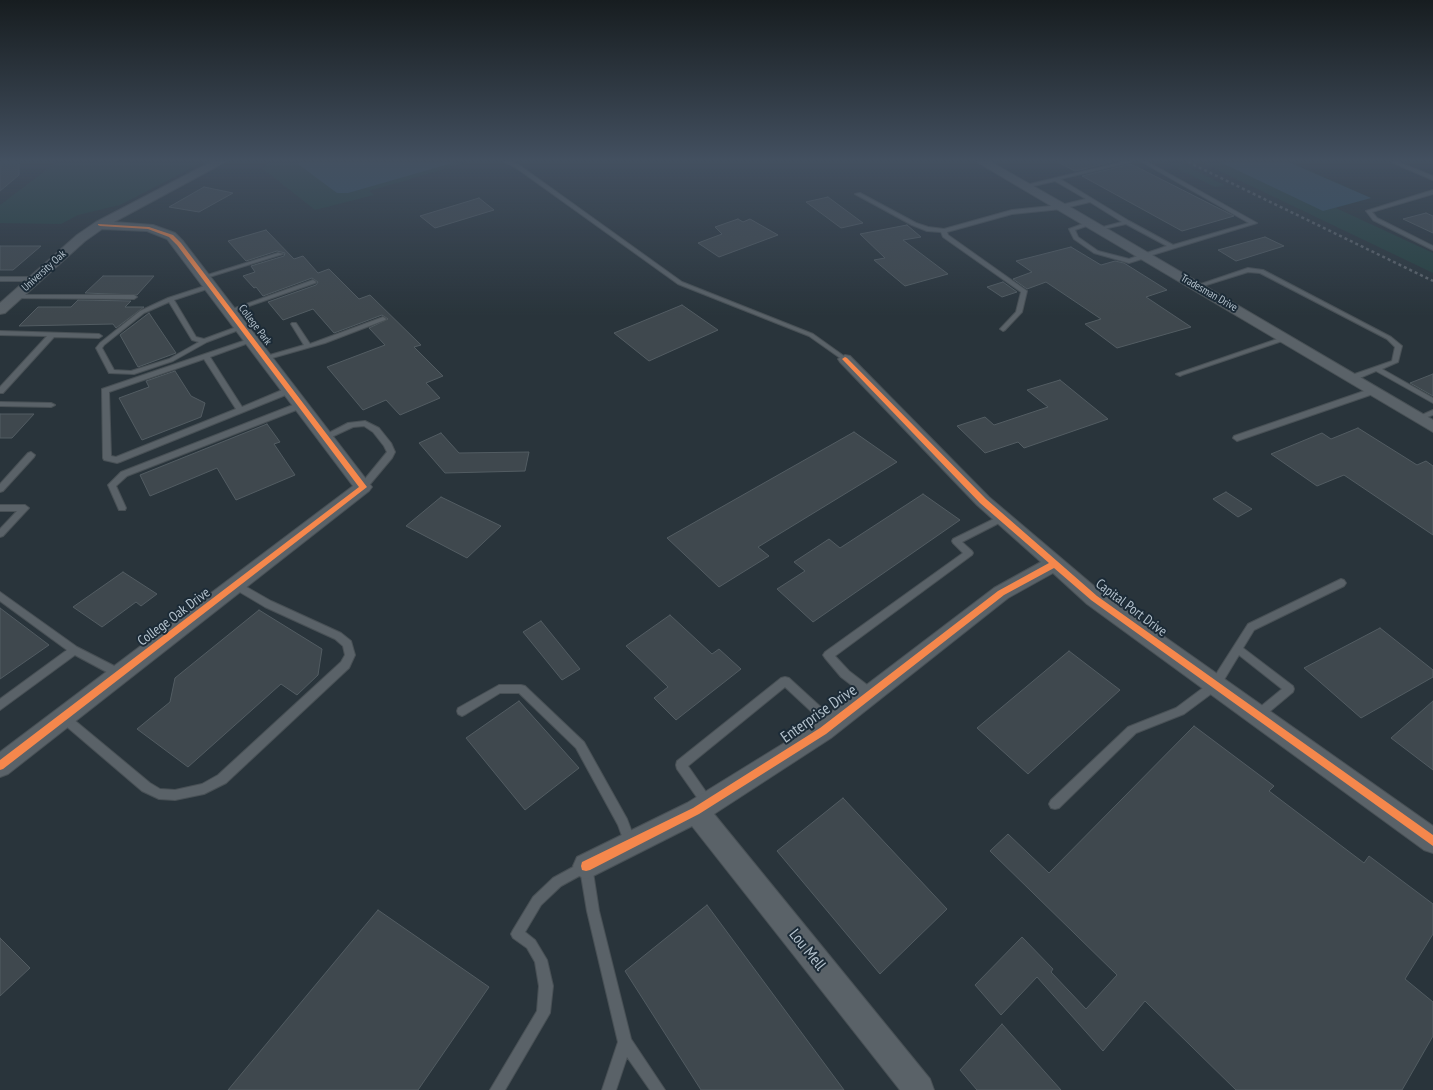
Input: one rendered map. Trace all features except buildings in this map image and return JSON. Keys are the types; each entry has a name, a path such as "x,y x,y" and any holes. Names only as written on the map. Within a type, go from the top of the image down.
{"street":[{"name":"University Oak","path":"0,310 81,238 123,213"},
{"name":"Tradesman Drive","path":"1073,213 1433,427"},
{"name":"College Park","path":"100,225 149,228 170,236 208,282 363,487"},
{"name":"Capital Port Drive","path":"845,359 1002,518 1094,598 1433,841"},
{"name":"College Oak Drive","path":"0,766 363,487"},
{"name":"Enterprise Drive","path":"586,866 702,807 832,724 1001,593 1054,564"},
{"name":"Lou Mell","path":"702,807 919,1090"}],"lane":[{"path":"582,213 680,283 811,335 845,359"},
{"path":"893,213 927,229 944,231 1009,213"},
{"path":"1112,213 1171,246"},
{"path":"1127,222 1072,229 1076,238 1096,252 1129,260 1171,246 1254,223 1236,213"},
{"path":"1370,213 1375,219 1433,248"},
{"path":"944,231 945,236 1024,291 1019,312 1003,330"},
{"path":"242,327 205,341 171,360 132,373 111,372 99,348 142,312 208,282 280,254"},
{"path":"1198,286 1248,270 1261,271 1389,338 1399,346 1395,362 1352,378"},
{"path":"0,279 36,279"},
{"path":"230,311 313,282"},
{"path":"15,297 134,297"},
{"path":"170,300 194,338 205,341"},
{"path":"265,358 308,346 382,320"},
{"path":"294,324 308,346"},
{"path":"0,333 99,336"},
{"path":"0,391 53,334"},
{"path":"1180,374 1286,338"},
{"path":"252,340 105,391 107,458 117,460 290,390"},
{"path":"206,356 240,410"},
{"path":"1377,369 1433,401"},
{"path":"1237,438 1373,390"},
{"path":"0,404 51,405"},
{"path":"122,508 112,485 124,474 301,405"},
{"path":"1419,418 1433,412"},
{"path":"325,436 351,425 365,423 376,430 388,444 391,452 389,456 363,487"},
{"path":"0,489 31,455"},
{"path":"0,508 25,508 0,534"},
{"path":"871,694 846,674 828,655 969,552 956,541 1002,518"},
{"path":"1055,804 1132,730 1180,711 1215,685 1251,627 1341,583"},
{"path":"63,717 146,787 159,794 175,795 204,789 222,779 345,665 350,655 348,644 338,636 268,604 236,584"},
{"path":"0,596 74,650 120,674"},
{"path":"1238,649 1288,689 1258,716"},
{"path":"0,705 74,650"},
{"path":"702,807 681,765 785,681 832,724"},
{"path":"462,711 499,689 520,688 580,745 624,823 630,843"},
{"path":"497,1090 543,1012 546,986 541,960 531,944 517,934 537,901 557,882 586,866 592,911 625,1042 658,1090"},
{"path":"609,1090 625,1042"}],"green space":[{"path":"0,213 87,213 78,215 61,224 0,223"},
{"path":"1307,213 1346,213 1433,253 1433,273"}],"railway":[{"path":"1293,213 1433,281"}],"cycle path":[{"path":"0,766 363,487 171,236 149,228 100,225"},
{"path":"845,359 983,501 1094,598 1433,841"},
{"path":"586,866 696,811 823,731 1001,593 1054,564"}]}
